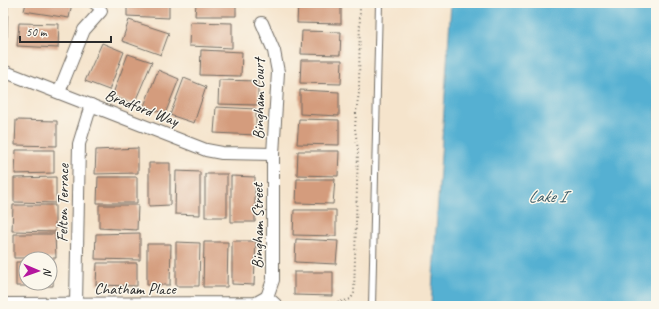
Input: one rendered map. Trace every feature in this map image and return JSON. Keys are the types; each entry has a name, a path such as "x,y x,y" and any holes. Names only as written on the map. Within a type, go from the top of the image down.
{"street":[{"path":"59,92 84,30 101,11"},
{"name":"Bingham Court","path":"262,23 274,50 278,72 273,154"},
{"name":"Bradford Way","path":"3,71 206,150 222,153 273,154"},
{"name":"Felton Terrace","path":"76,304 79,144 91,104"},
{"name":"Bingham Street","path":"267,297 273,280 273,154"},
{"path":"267,297 277,306"},
{"name":"Chatham Place","path":"3,304 256,303 267,297"}],"lane":[{"path":"90,3 101,11"},
{"path":"372,306 379,3"}],"path":[{"path":"326,306 332,303 342,303 351,299 354,293 358,150 355,129 359,93 360,3"}],"water":[{"name":"Lake I","path":"451,3 656,3 656,306 431,306"}],"building":[{"path":"3,3 8,3 7,37 3,37"},
{"path":"26,3 72,3 69,18 24,11"},
{"path":"127,3 169,3 169,18 127,16"},
{"path":"196,3 236,3 236,16 195,16"},
{"path":"298,3 341,3 341,24 297,23"},
{"path":"129,20 169,33 161,55 122,41"},
{"path":"190,22 232,23 232,48 189,46"},
{"path":"19,23 59,24 58,48 17,46"},
{"path":"302,31 341,32 340,55 301,54"},
{"path":"102,43 124,52 109,90 85,81"},
{"path":"201,50 242,52 241,76 200,75"},
{"path":"128,54 152,62 134,104 112,96"},
{"path":"301,60 342,60 341,84 300,83"},
{"path":"158,70 179,79 165,114 144,106"},
{"path":"184,78 206,87 194,123 170,115"},
{"path":"219,80 258,81 258,105 218,104"},
{"path":"300,90 339,92 339,116 300,114"},
{"path":"216,107 256,109 256,135 214,133"},
{"path":"299,119 339,120 339,145 297,144"},
{"path":"16,120 57,121 57,146 15,145"},
{"path":"138,148 138,173 95,174 96,150"},
{"path":"16,150 54,150 54,173 15,174"},
{"path":"298,151 339,151 338,176 297,175"},
{"path":"149,163 170,163 170,205 149,206"},
{"path":"176,171 200,172 200,215 175,214"},
{"path":"205,174 227,174 227,217 205,217"},
{"path":"231,176 255,177 255,222 231,222"},
{"path":"56,177 56,203 14,202 14,178"},
{"path":"98,177 137,177 137,203 97,203"},
{"path":"297,179 335,179 333,204 296,203"},
{"path":"13,205 55,205 55,232 12,231"},
{"path":"99,205 138,205 137,230 99,228"},
{"path":"294,210 336,210 336,236 293,235"},
{"path":"140,233 140,260 95,259 96,234"},
{"path":"14,234 55,234 56,251 18,251 18,258 14,258"},
{"path":"296,239 338,241 336,264 295,262"},
{"path":"232,241 256,241 254,285 232,284"},
{"path":"176,242 200,243 199,286 176,286"},
{"path":"204,242 228,242 227,287 203,287"},
{"path":"147,244 171,244 170,285 147,285"},
{"path":"16,262 18,262 18,286 16,286"},
{"path":"97,263 137,263 137,286 96,285"},
{"path":"294,272 333,272 333,296 294,295"}]}
